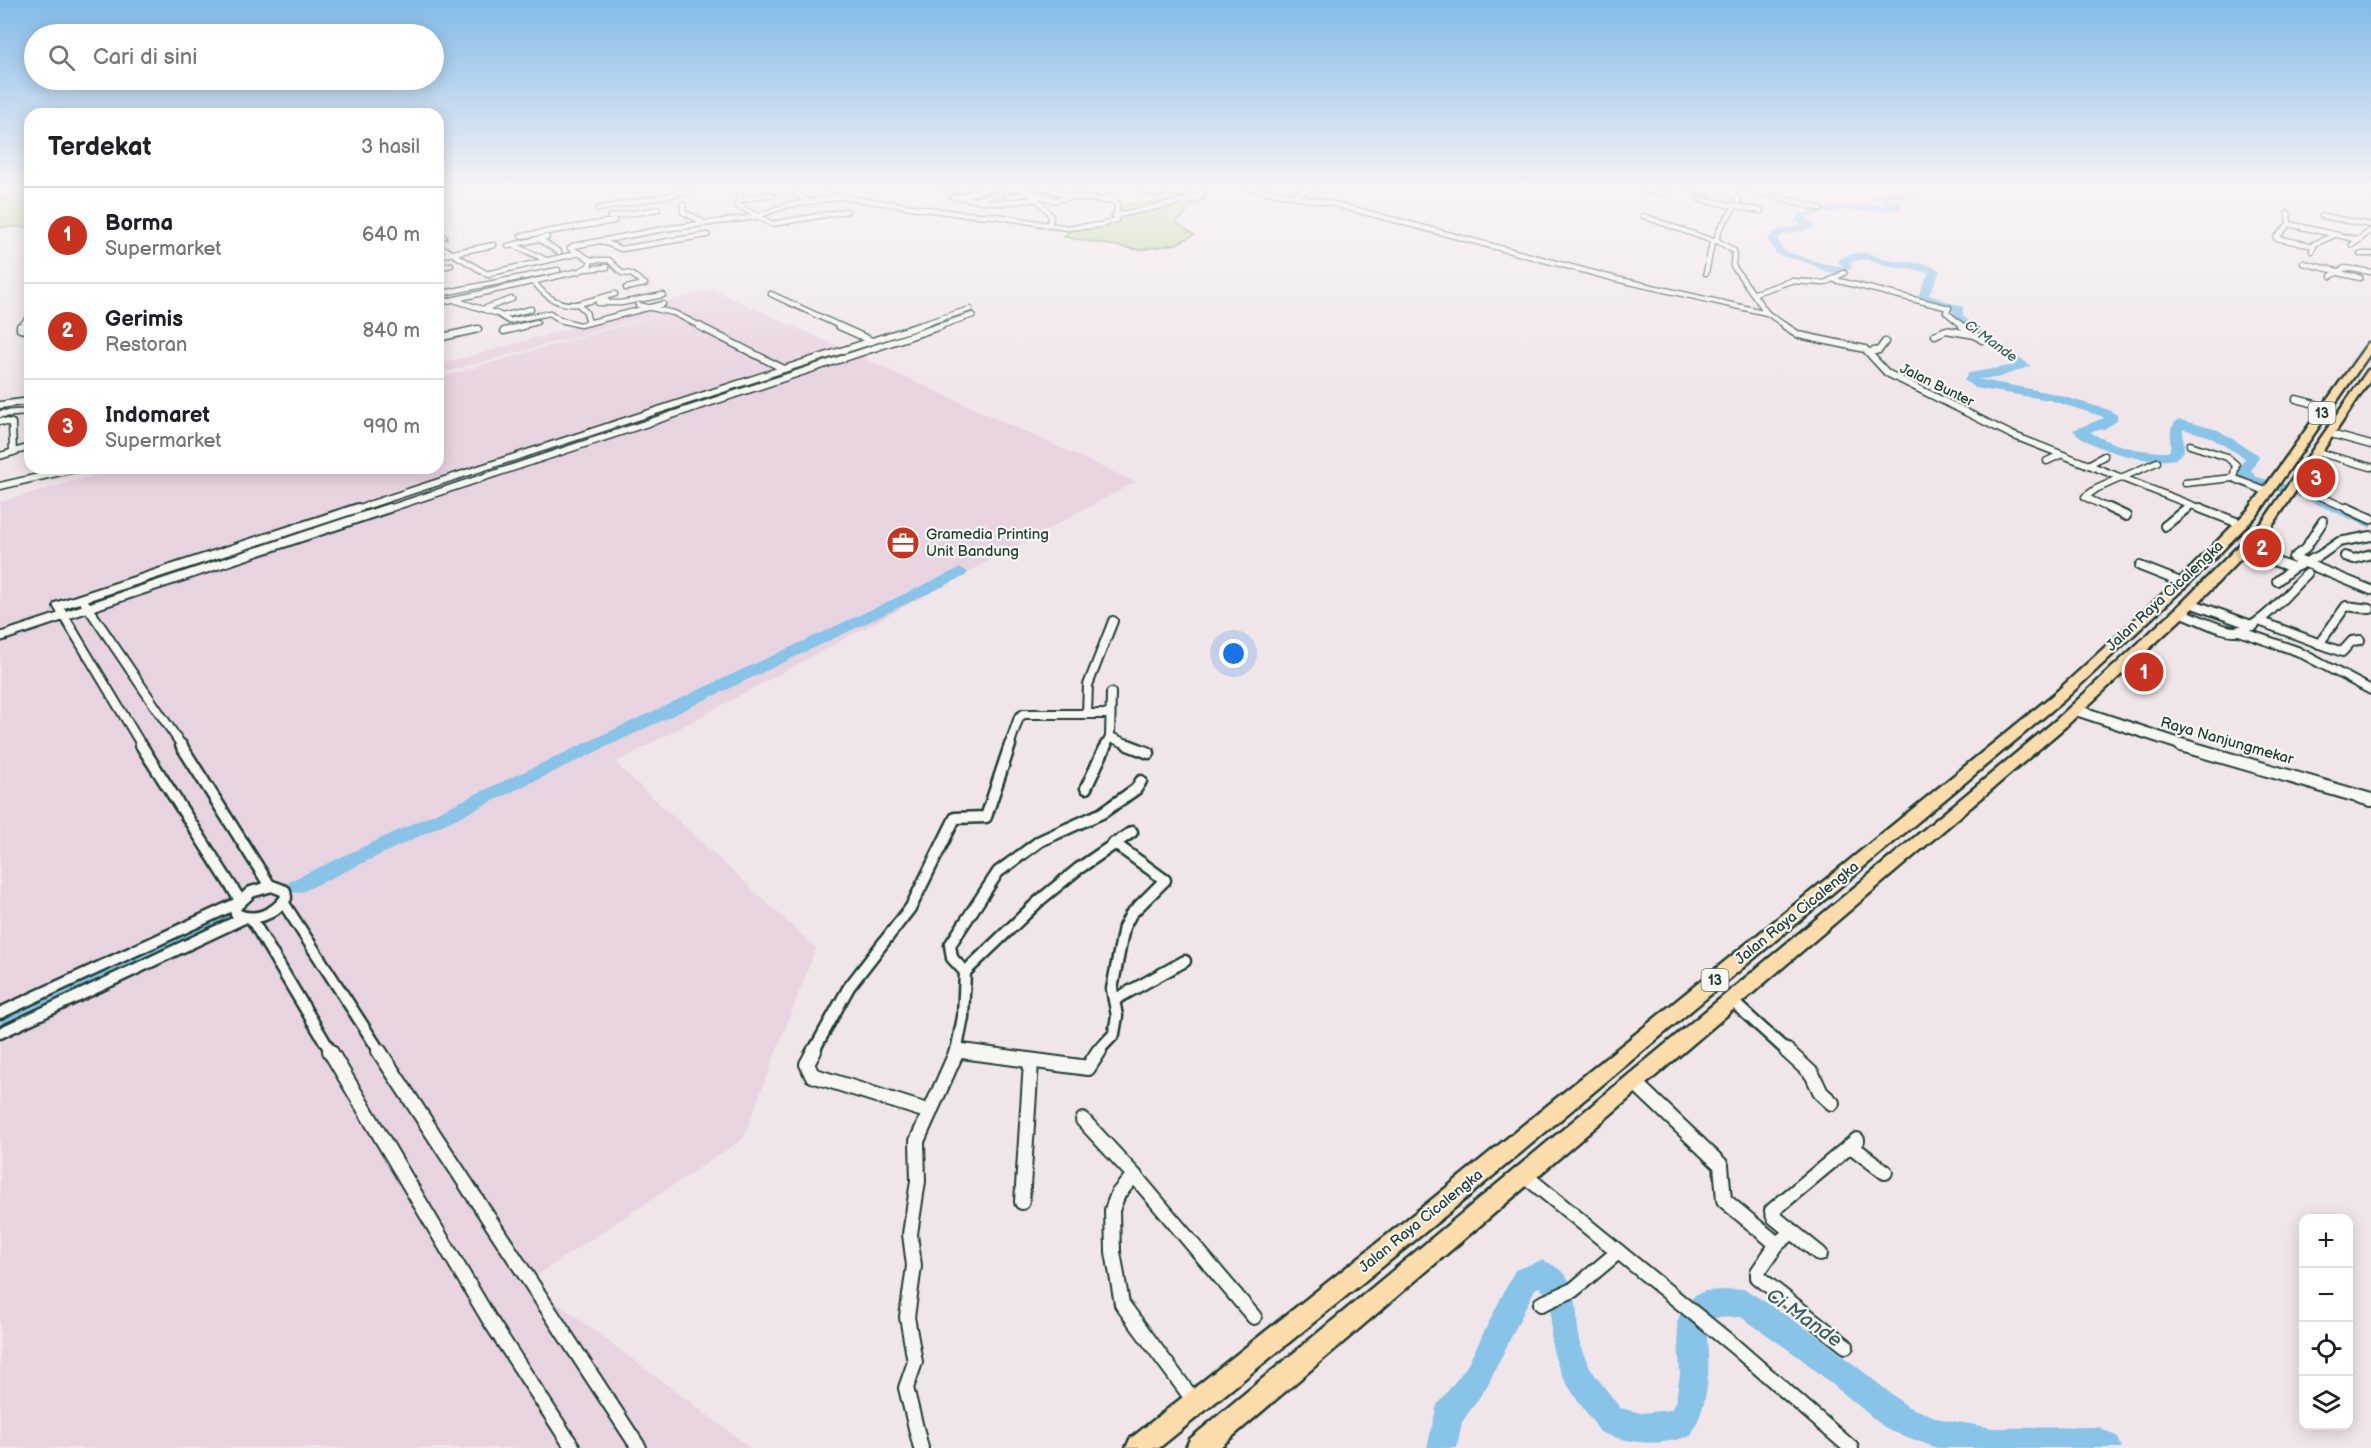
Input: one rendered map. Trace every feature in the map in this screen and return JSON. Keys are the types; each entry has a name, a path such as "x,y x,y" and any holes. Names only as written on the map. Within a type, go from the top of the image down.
{"highway":[{"name":"Jalan Raya Cicalengka","path":"1199,1448 2076,710 2185,607 2268,523 2281,488 2327,407 2371,345"},
{"name":"Jalan Raya Cicalengka","path":"1139,1448 2059,697 2183,583 2317,452 2371,372"}],"street":[{"path":"444,255 452,253 497,283"},
{"path":"527,253 546,260"},
{"path":"486,274 577,253"},
{"path":"580,253 591,260 610,260 616,263 621,273 631,274 645,284 626,288"},
{"path":"1515,253 1627,282 1767,313 1802,337 1851,345 1870,352 1879,350 1885,342"},
{"path":"1706,273 1712,253"},
{"path":"1734,253 1733,266 1755,293 1767,313"},
{"path":"2360,254 2371,254"},
{"path":"444,302 577,274 589,266 591,260"},
{"path":"2303,263 2334,273 2361,278"},
{"path":"2316,268 2326,263"},
{"path":"444,267 452,265"},
{"path":"583,269 607,267"},
{"path":"2334,273 2347,267 2370,272"},
{"path":"444,293 558,270"},
{"path":"2356,283 2370,272"},
{"path":"1755,293 1791,281 1815,285 1835,280 1844,273"},
{"path":"1835,280 1949,308 1946,312 1948,315 1980,338 1946,330 1935,335"},
{"path":"535,283 540,291 555,302 568,306 607,301"},
{"path":"444,289 468,284"},
{"path":"598,303 607,305 648,292"},
{"path":"622,297 648,292 663,295"},
{"path":"579,305 615,294"},
{"path":"771,294 873,341"},
{"path":"483,309 512,299"},
{"path":"454,300 511,321 549,313 578,324 654,308 663,304"},
{"path":"579,305 588,312 589,323"},
{"path":"638,305 674,313 784,369"},
{"path":"502,316 531,309"},
{"path":"0,637 62,616 88,608 696,402 725,393 784,369 972,312 725,393 696,402 82,598 58,606 62,616 239,902"},
{"path":"504,331 556,316"},
{"path":"444,337 478,329"},
{"name":"Jalan Bunter","path":"1870,352 1880,368 1897,379 2012,435 2241,524"},
{"path":"2296,399 2327,407"},
{"path":"0,405 24,402"},
{"path":"0,414 24,412"},
{"path":"0,421 12,423 13,452"},
{"path":"0,427 11,426"},
{"path":"2331,434 2371,445"},
{"path":"0,441 11,439"},
{"path":"2190,445 2229,458 2236,465 2233,478"},
{"path":"0,456 24,449"},
{"path":"2317,452 2371,467"},
{"path":"2047,461 2060,455"},
{"path":"2088,465 2104,456"},
{"path":"2126,516 2085,498 2096,489 2157,462"},
{"path":"0,486 34,480 46,474"},
{"path":"2186,483 2233,478 2281,488 2371,519"},
{"path":"2165,526 2191,505"},
{"path":"2323,521 2317,527 2310,547 2293,558 2302,564 2371,590"},
{"path":"2277,581 2293,568 2339,542 2371,536"},
{"path":"2243,550 2293,568"},
{"path":"2345,556 2354,559 2371,554"},
{"path":"2140,566 2183,583"},
{"path":"2239,631 2256,624 2307,574"},
{"path":"82,598 152,699 270,886"},
{"path":"2319,644 2346,606 2370,609"},
{"path":"2185,607 2256,624 2342,652 2352,641 2360,640"},
{"path":"2185,607 2222,628 2239,631 2297,651 2371,690"},
{"path":"1087,714 1088,685 1113,621"},
{"path":"1086,788 1110,737 1111,693"},
{"name":"Raya Nanjungmekar","path":"2076,710 2115,725 2318,782 2371,800"},
{"path":"930,1112 812,1075 807,1064 849,987 911,907 955,818 985,818 1019,717 1024,714 1109,714"},
{"path":"1110,737 1149,753"},
{"path":"965,972 952,958 950,945 982,900 995,874 1040,841 1102,813 1136,789 1141,781"},
{"path":"921,1448 906,1394 915,1355 908,1317 914,1266 910,1234 918,1181 917,1141 957,1050 963,1017 965,972 1040,900 1114,843 1132,832"},
{"path":"957,1050 1031,1062 1089,1067 1095,1055 1114,1034 1117,1016 1112,989 1124,927 1131,914 1165,880 1114,843"},
{"path":"0,1012 239,902 257,889 270,886 285,891 283,902 273,911 248,918 0,1033"},
{"path":"239,902 235,911 248,918 489,1319 573,1448"},
{"path":"283,902 639,1448"},
{"path":"1114,1000 1185,961"},
{"path":"1731,1000 1812,1074 1821,1093 1832,1103"},
{"path":"1022,1202 1031,1062"},
{"path":"1634,1083 1716,1158 1723,1168 1724,1200 1777,1244"},
{"path":"1083,1120 1134,1175 1254,1317"},
{"path":"1820,1254 1774,1217 1774,1207 1854,1143 1885,1172"},
{"path":"1523,1174 1707,1324 1851,1448"},
{"path":"1134,1175 1118,1195 1112,1209 1116,1287 1122,1304 1196,1403"},
{"path":"1792,1232 1777,1244 1758,1272 1758,1277 1846,1346"},
{"path":"1541,1304 1562,1295 1618,1252"}],"shaded area":[{"path":"712,289 1135,482 615,763 816,948 743,1139 528,1281 751,1448 0,1448 0,502 99,474 444,474 444,376 715,299 444,372 444,363"}],"waterway":[{"name":"Ci Mande","path":"1780,253 1809,260 1828,270 1840,271 1848,267 1843,261 1851,257 1868,256 1884,263 1924,267 1935,271 1923,296 1959,309 1958,316 1964,322 2025,366 1997,374 1973,376 1970,380 1979,385 2051,397 2105,413 2113,418 2100,426 2079,430 2099,442 2135,453 2170,456 2177,451 2177,429 2180,424 2213,433 2252,457 2244,472 2252,480 2308,495 2371,524"},
{"path":"297,886 960,573"},
{"path":"0,1022 228,916"},
{"name":"Ci Mande","path":"1442,1448 1448,1416 1477,1376 1525,1279 1542,1273 1553,1282 1564,1302 1566,1338 1572,1363 1611,1421 1641,1428 1680,1424 1687,1412 1694,1388 1691,1322 1705,1305 1745,1303 1809,1347 1899,1419 1941,1434 1993,1443 2099,1442 2107,1448"}],"place":[{"name":"Indomaret","path":"2316,478"},
{"name":"Gramedia Printing Unit Bandung","path":"903,543"},
{"name":"Gerimis","path":"2262,548"},
{"name":"Borma","path":"2144,672"}]}
